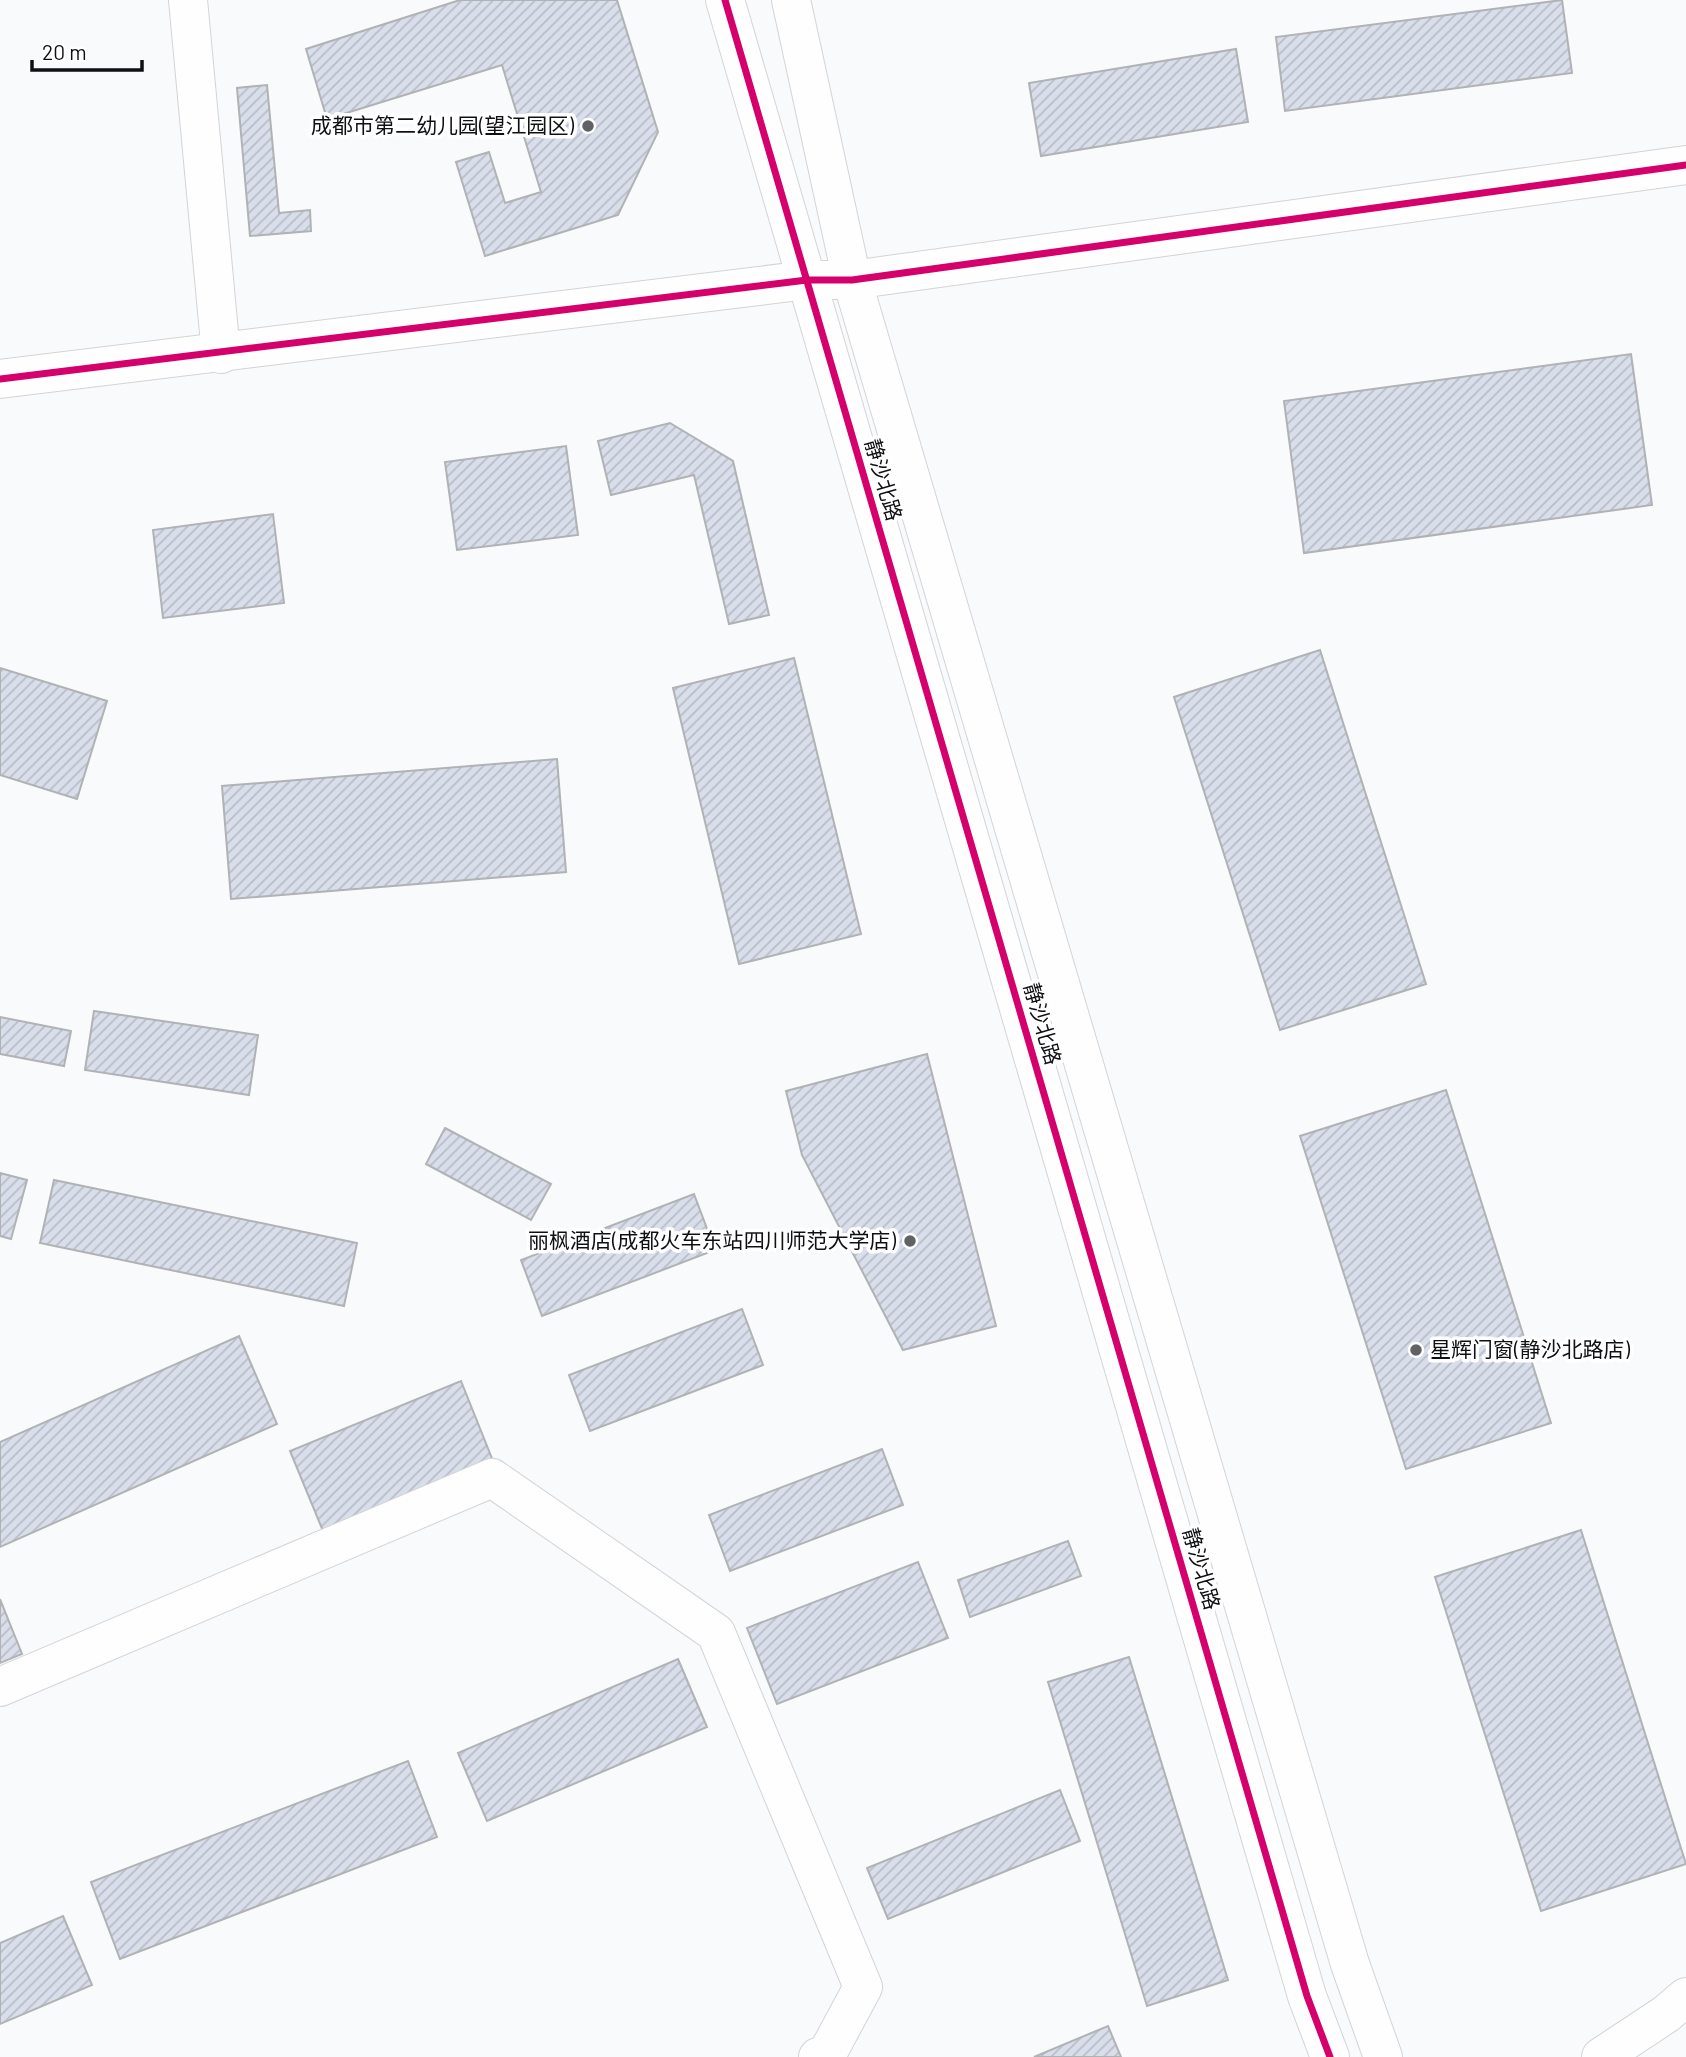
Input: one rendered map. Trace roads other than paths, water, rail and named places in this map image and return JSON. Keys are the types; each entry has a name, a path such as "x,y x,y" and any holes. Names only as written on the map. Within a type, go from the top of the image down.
{"street":[{"path":"188,0 221,354"},
{"name":"静沙北路","path":"725,0 1307,1996 1330,2057"},
{"name":"静沙北路","path":"791,0 852,280 1350,1964 1383,2057"},
{"path":"0,379 807,280 852,280 1686,165"},
{"path":"0,1687 492,1478 716,1633 863,1987 828,2053 818,2057"},
{"path":"1601,2057 1686,1997"}],"place":[{"name":"成都市第二幼儿园(望江园区)","path":"588,126"},
{"name":"丽枫酒店(成都火车东站四川师范大学店)","path":"910,1241"},
{"name":"星辉门窗(静沙北路店)","path":"1416,1350"}]}
